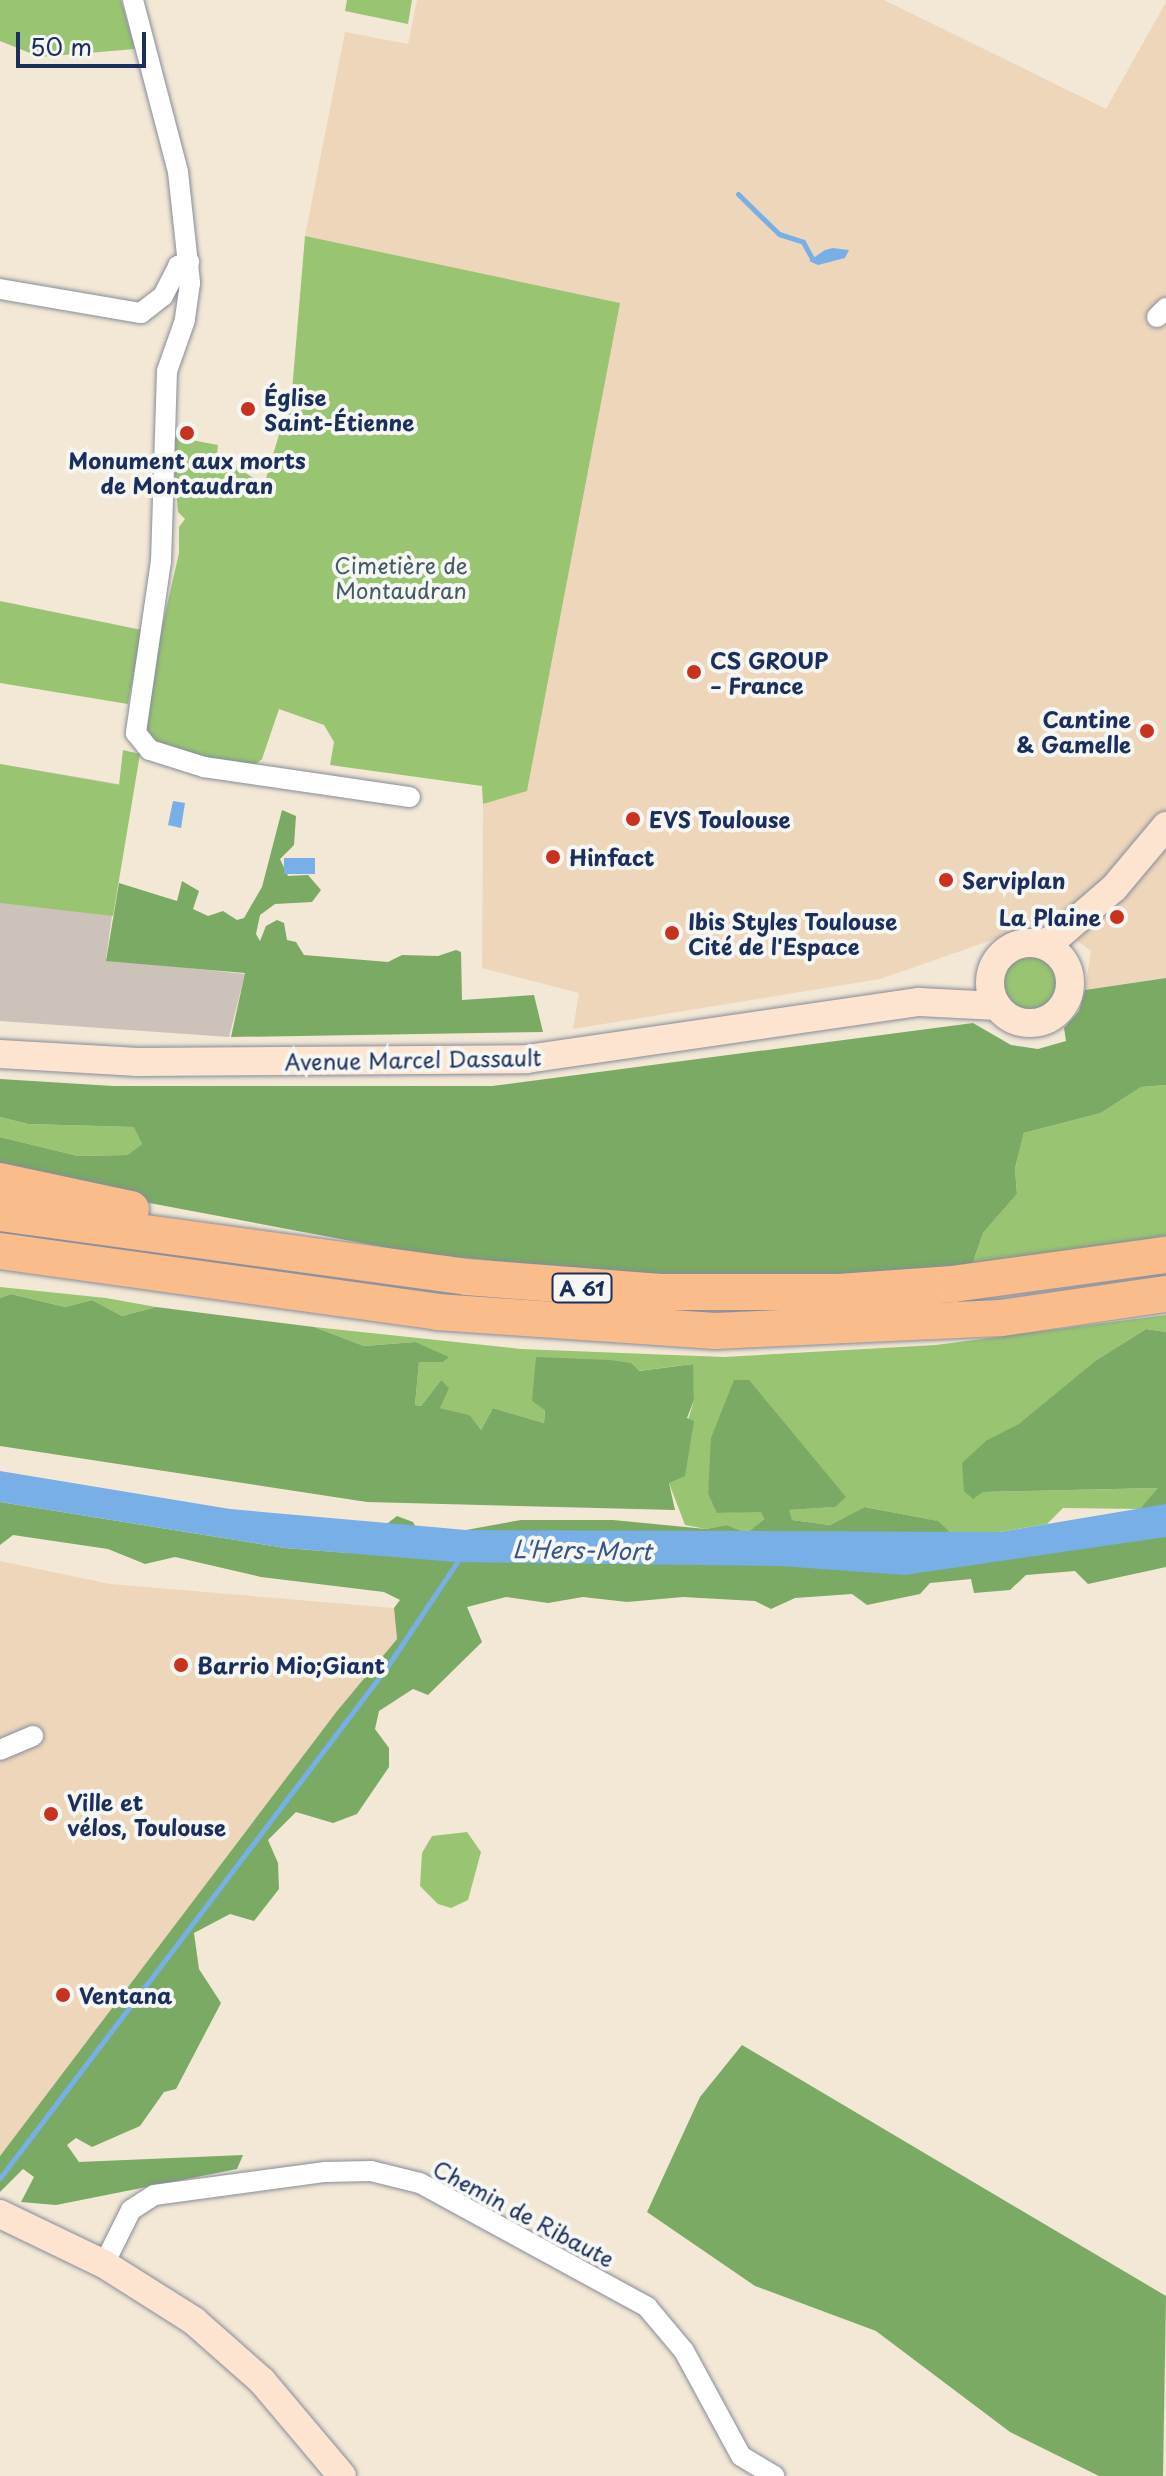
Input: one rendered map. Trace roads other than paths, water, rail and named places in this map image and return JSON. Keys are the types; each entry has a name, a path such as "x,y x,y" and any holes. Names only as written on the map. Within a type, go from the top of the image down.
{"highway":[{"path":"0,1181 192,1221 205,1241"},
{"name":"A 61","path":"0,1213 589,1289 740,1293 953,1284 1166,1255"},
{"name":"A 61","path":"0,1251 315,1298 537,1323 715,1331 1001,1318 1166,1294"},
{"path":"0,1275 113,1288 315,1298"}],"street":[{"path":"133,0 176,159 189,262 187,311 171,350 165,387 161,561 136,733 150,750 204,767 410,797"},
{"path":"0,289 141,313 163,296 178,266 189,262"},
{"name":"Avenue Marcel Dassault","path":"919,1002 991,975 1006,951 1018,944 1041,944 1056,938 1114,888 1166,826"},
{"name":"Avenue Marcel Dassault","path":"0,1054 138,1062 527,1059 919,1002 997,1006 1018,1022 1045,1021 1065,1005 1070,994 1068,968 1114,888"},
{"path":"1041,944 1055,951 1068,968"},
{"path":"991,975 997,1006"},
{"path":"0,1750 33,1736"},
{"name":"Chemin de Ribaute","path":"104,2264 131,2210 154,2195 325,2172 371,2171 420,2183 647,2307 684,2351 741,2456 774,2476"},
{"path":"0,2214 104,2264 161,2297 217,2339 287,2407 342,2476"},
{"path":"0,2224 66,2246"}],"water":[{"path":"825,250 849,250 845,258 818,265 809,261"},
{"path":"173,801 185,803 181,828 168,825"},
{"path":"284,858 315,858 315,874 284,874"},
{"name":"L'Hers-Mort","path":"0,1471 230,1509 466,1530 1000,1532 1166,1504 1166,1537 904,1575 780,1566 455,1562 285,1548 0,1502"}],"waterway":[{"path":"738,194 779,234 803,242 812,258"},
{"path":"0,2178 387,1667 461,1556"}],"place":[{"name":"Église Saint-Étienne","path":"248,409"},
{"name":"Monument aux morts de Montaudran","path":"187,433"},
{"name":"CS GROUP – France","path":"694,672"},
{"name":"Cantine & Gamelle","path":"1147,731"},
{"name":"EVS Toulouse","path":"633,819"},
{"name":"Hinfact","path":"553,857"},
{"name":"Serviplan","path":"946,880"},
{"name":"La Plaine","path":"1117,917"},
{"name":"Ibis Styles Toulouse Cité de l'Espace","path":"672,933"},
{"name":"Barrio Mio;Giant","path":"181,1665"},
{"name":"Ville et vélos, Toulouse","path":"51,1814"},
{"name":"Ventana","path":"63,1995"}],"park label":[{"name":"Cimetière de Montaudran","path":"401,576"}]}
